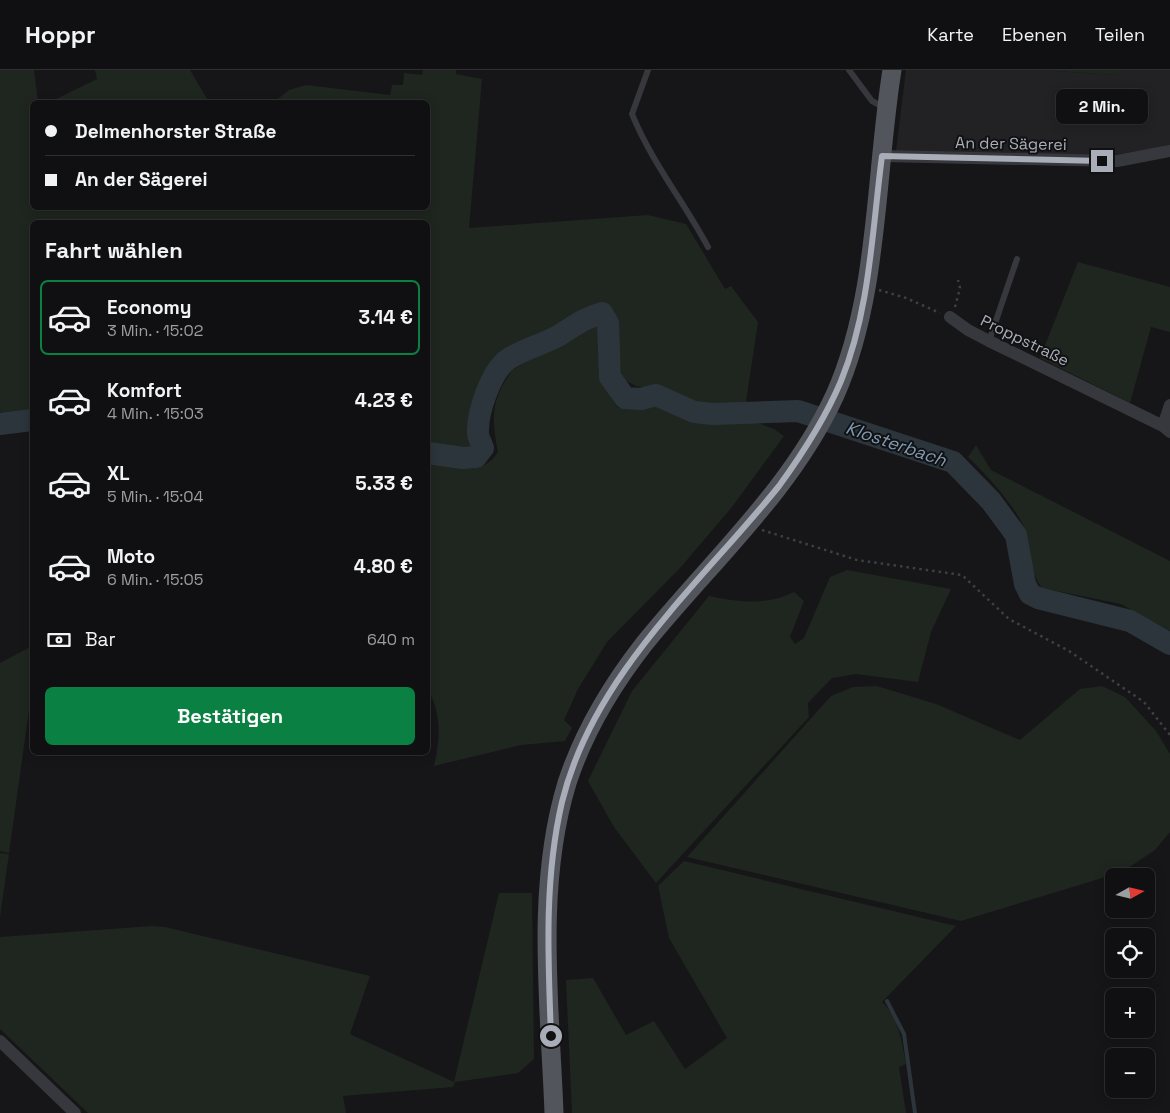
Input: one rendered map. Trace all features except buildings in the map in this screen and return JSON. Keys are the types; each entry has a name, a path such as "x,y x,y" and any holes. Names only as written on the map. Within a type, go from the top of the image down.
{"main road":[{"path":"554,1113 548,959 550,880 557,827 573,767 601,709 629,664 757,512 789,471 828,410 841,380 857,331 866,287 892,70"}],"street":[{"name":"An der Sägerei","path":"882,156 1117,161 1170,151"},
{"name":"Proppstraße","path":"951,317 968,330 988,341 1166,429 1170,405"},
{"path":"0,1041 41,1078 75,1113"}],"lane":[{"path":"648,70 632,114 642,138 690,213 708,247"},
{"path":"849,70 872,102 887,109"},
{"path":"988,341 1017,258"}],"path":[{"path":"875,289 906,298 951,317 960,288 958,280"},
{"path":"766,522 761,530 857,560 962,575 1008,619 1068,650 1144,702 1170,735"}],"shaded area":[{"path":"0,70 34,70 38,100 30,100 30,210 430,210 430,100 276,100 289,90 306,85 390,95 392,85 403,85 404,73 422,75 423,70 456,70 456,74 482,79 469,228 648,215 686,224 725,289 731,286 758,322 745,408 726,409 703,406 671,392 636,386 622,379 617,327 610,310 597,308 547,336 509,351 481,393 471,415 473,433 477,441 471,449 430,448 430,220 30,220 30,416 2,420 0,410"},
{"path":"95,70 190,70 208,100 54,100 97,79"},
{"path":"906,70 1038,70 1118,75 1117,70 1170,70 1170,146 1106,156 896,151"},
{"path":"1038,70 1117,70 1118,75"},
{"path":"1078,262 1170,287 1170,332 1151,327 1130,403 1040,358"},
{"path":"594,322 599,326 600,360 603,379 611,398 618,408 656,406 692,422 753,421 774,429 784,436 732,507 681,567 607,642 578,689 564,720 572,728 565,741 521,745 434,766 438,746 438,717 430,694 430,462 474,468 483,466 490,461 498,452 494,429 496,400 512,370"},
{"path":"976,445 991,470 1170,561 1170,631 1121,604 1042,588 1035,575 1025,530 1016,512 968,457"},
{"path":"847,570 951,589 931,632 918,682 856,674 832,678 808,703 809,717 656,883 614,827 588,781 632,691 709,596 752,602 773,599 794,592 804,601 790,637 795,644 804,638 830,577"},
{"path":"30,647 30,703 9,853 0,851 0,663"},
{"path":"877,686 936,704 1020,740 1080,689 1102,686 1125,697 1156,731 1170,754 1170,832 1155,850 1128,868 1105,868 1105,877 961,921 687,857 831,696 853,687"},
{"path":"0,853 9,854 0,917"},
{"path":"684,861 956,926 882,1002 892,1015 901,1039 906,1064 899,1067 906,1113 572,1113 566,980 593,978 626,1035 654,1021 685,1069 727,1038 669,938 658,886"},
{"path":"499,893 532,893 534,1059 518,1073 455,1082 453,1087 343,1096 346,1113 88,1113 0,1029 0,937 152,926 165,927 370,976 350,1034 454,1082"}],"waterway":[{"name":"Klosterbach","path":"430,453 463,458 476,457 483,448 478,432 480,413 486,392 501,366 519,353 552,339 584,320 602,313 608,323 610,377 625,398 641,399 656,395 694,412 713,414 798,411 953,462 991,501 1016,535 1025,584 1030,594 1038,598 1130,621 1170,644"},
{"name":"Klosterbach","path":"0,424 30,420"},
{"path":"887,1001 904,1034 915,1113"}],"route":[{"path":"551,1036 548,959 552,855 562,802 573,767 593,723 615,684 629,664 779,486 828,410 850,356 857,331 866,287 882,156 1102,161"}]}
